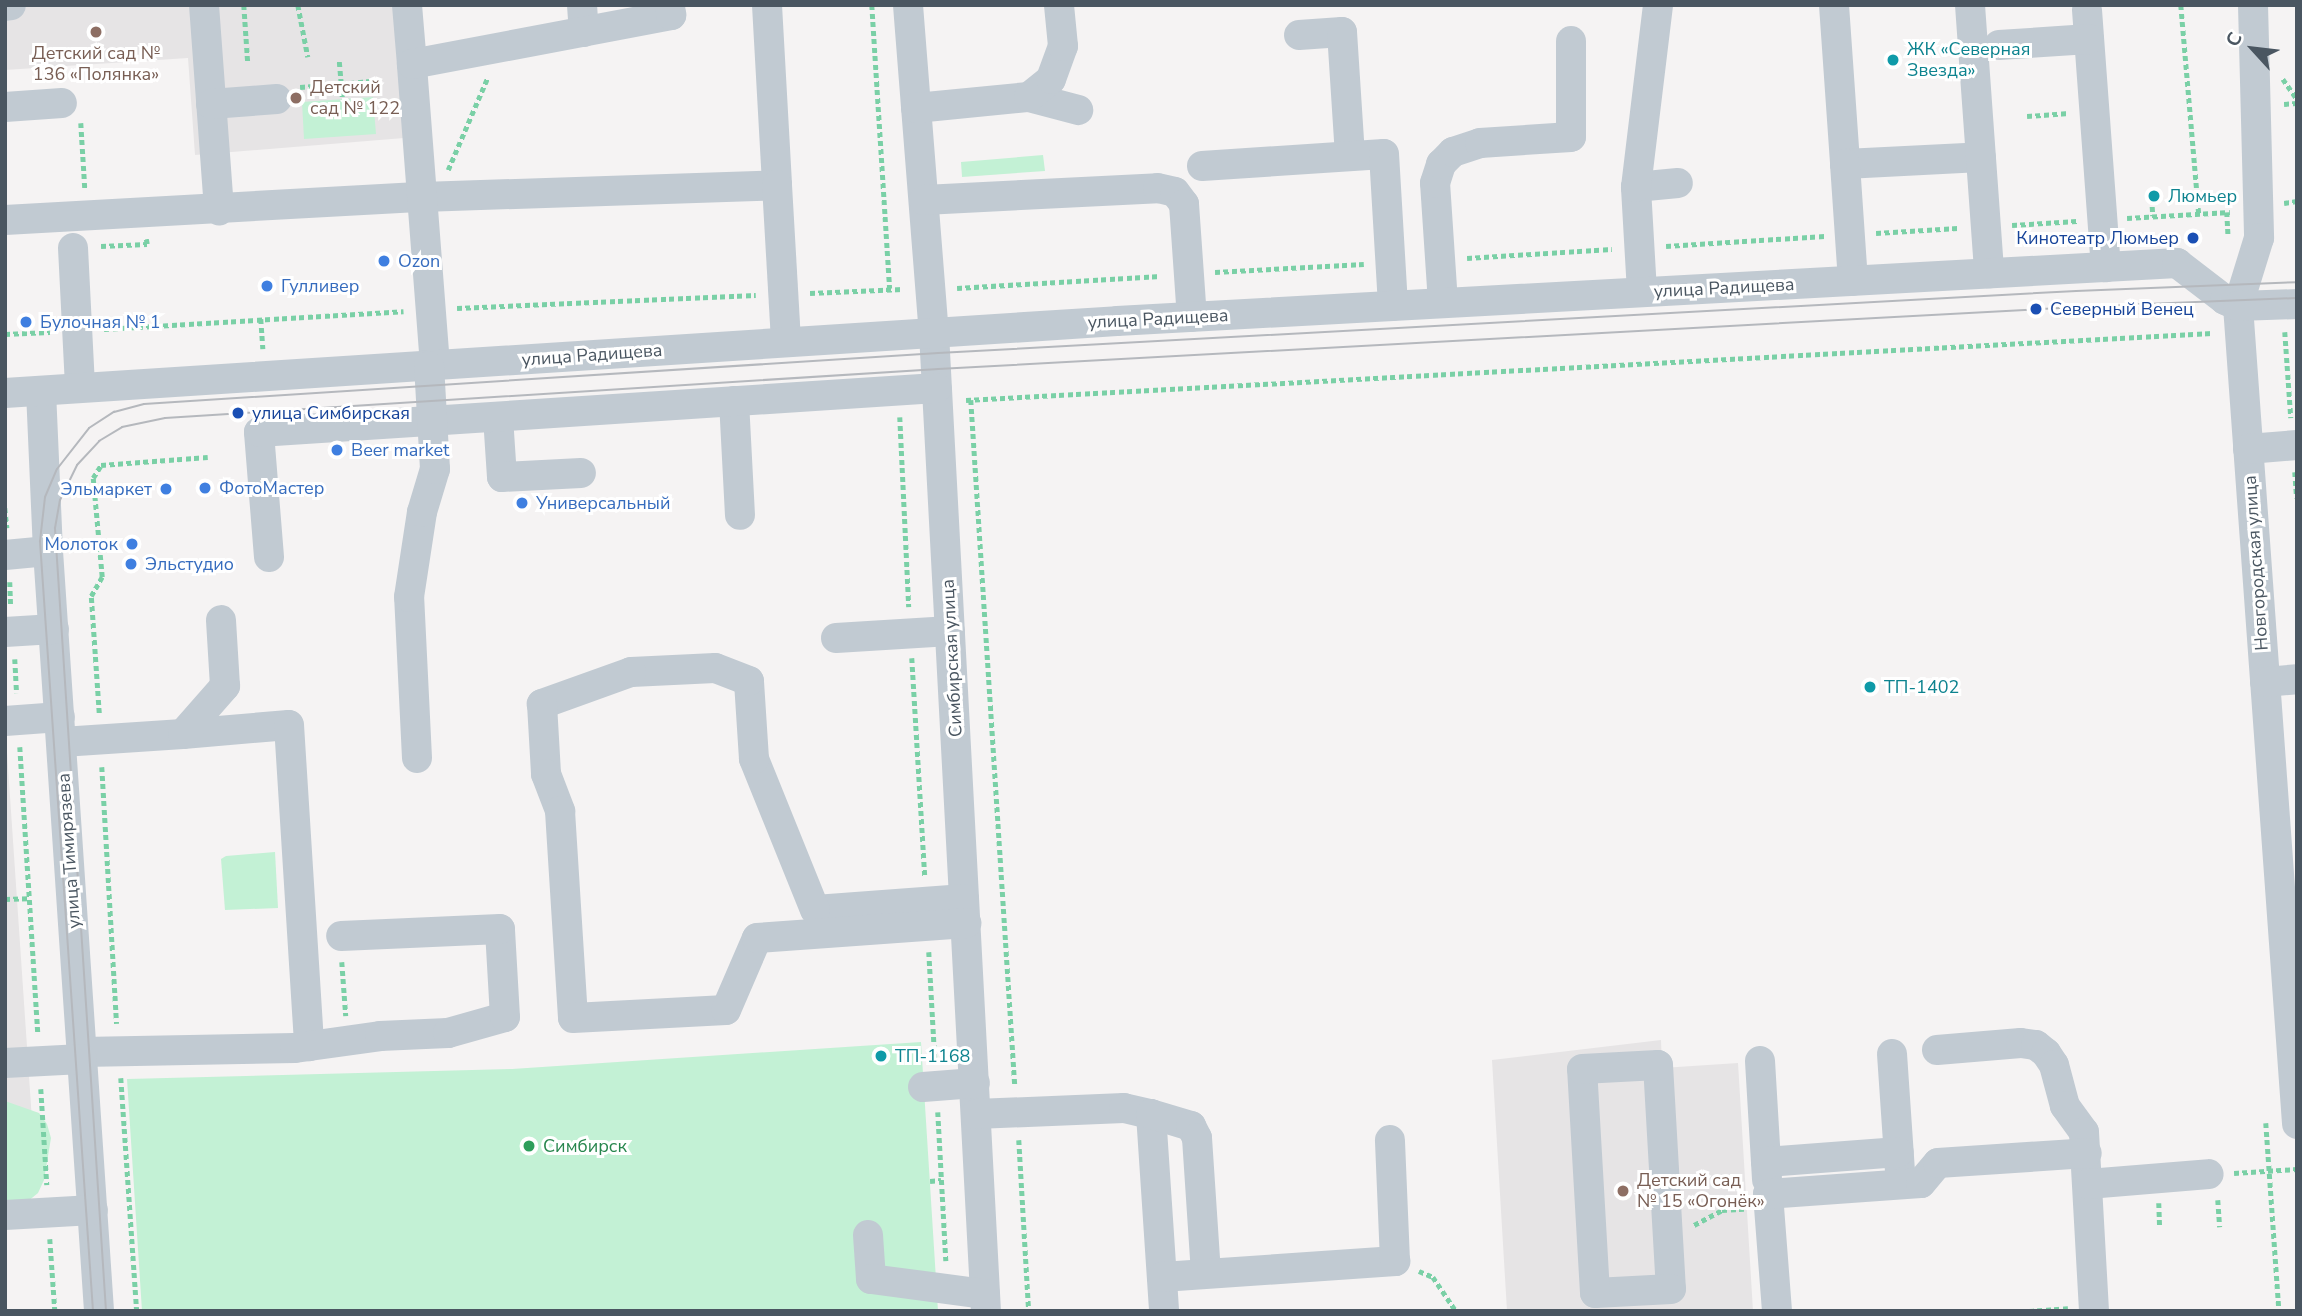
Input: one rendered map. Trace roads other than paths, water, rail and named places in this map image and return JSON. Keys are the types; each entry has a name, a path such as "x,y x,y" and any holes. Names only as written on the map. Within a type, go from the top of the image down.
{"street":[{"path":"5,6 11,5"},
{"path":"204,5 219,210"},
{"path":"407,5 430,197 432,421 435,469 422,513 409,597 417,758"},
{"path":"412,64 500,48 583,19 671,15 670,5"},
{"path":"766,5 786,342"},
{"name":"Симбирская улица","path":"908,5 934,333 985,1302"},
{"path":"1029,97 1051,79 1063,46 1059,5"},
{"path":"1642,292 1636,187 1658,5"},
{"path":"1834,5 1853,281"},
{"path":"1970,5 1990,273"},
{"name":"Новгородская улица","path":"2253,5 2259,238 2238,306 2295,1061 2297,1124"},
{"path":"1999,45 2088,24 2106,267"},
{"path":"1299,35 1342,32 1350,156"},
{"path":"1443,303 1435,183 1441,164 1453,152 1480,143 1571,137 1571,41"},
{"path":"916,108 1029,97 1077,110"},
{"path":"211,104 277,99"},
{"path":"5,107 62,103"},
{"path":"1202,166 1384,155 1393,306"},
{"path":"1845,164 1981,157"},
{"path":"1636,187 1678,183"},
{"path":"5,220 430,197 777,185"},
{"path":"924,200 1158,188 1175,192 1184,204 1192,317"},
{"path":"80,387 77,331 81,248"},
{"name":"улица Радищева","path":"5,393 1192,317 2177,263 2238,306"},
{"path":"2238,306 2291,315"},
{"name":"улица Тимирязева","path":"41,391 48,551 99,1311"},
{"path":"269,557 259,432 734,401 937,395"},
{"path":"734,401 740,515"},
{"path":"498,417 502,477 580,473"},
{"path":"2248,449 2295,445"},
{"path":"7,555 48,551"},
{"path":"183,734 225,686 221,620"},
{"path":"9,631 54,629"},
{"path":"836,638 950,631"},
{"path":"715,668 749,681 754,759 816,910 965,911 757,938 726,1010 573,1018 560,811 546,774 542,704 631,672 715,668"},
{"path":"2265,681 2297,679"},
{"path":"12,720 100,740 289,725 309,1046"},
{"path":"5,1063 119,1051 309,1046 380,1036 448,1033 505,1017 500,929 341,936"},
{"path":"1937,1050 2021,1043 2036,1045 2054,1065 2065,1106 2084,1132 2094,1309"},
{"path":"1892,1054 1901,1184"},
{"path":"1760,1061 1777,1311"},
{"path":"1658,1065 1671,1289 1615,1301 1595,1293 1582,1069 1658,1065"},
{"path":"923,1087 975,1083"},
{"path":"976,1114 1124,1108 1191,1126 1197,1138 1206,1273"},
{"path":"1151,1114 1164,1311"},
{"path":"1162,1277 1395,1261 1390,1140"},
{"path":"1766,1162 1899,1152"},
{"path":"1769,1201 1921,1183 1938,1163 2087,1153"},
{"path":"2088,1184 2208,1174"},
{"path":"5,1214 93,1210"},
{"path":"868,1235 871,1279 985,1302"}],"tram line":[{"path":"93,1311 40,541 45,497 57,469 89,428 114,412 144,404 938,353 2076,291 2297,282"},
{"path":"106,1311 55,528 60,500 77,465 99,441 122,427 165,418 938,369 2097,306 2297,298"}],"place":[{"name":"Детский сад № 136 «Полянка»","path":"96,32"},
{"name":"ЖК «Северная Звезда»","path":"1893,60"},
{"name":"Детский сад № 122","path":"296,98"},
{"name":"Люмьер","path":"2154,196"},
{"name":"Кинотеатр Люмьер","path":"2193,238"},
{"name":"Ozon","path":"384,261"},
{"name":"Гулливер","path":"267,286"},
{"name":"Северный Венец","path":"2036,309"},
{"name":"Булочная № 1","path":"26,322"},
{"name":"улица Симбирская","path":"238,413"},
{"name":"Beer market","path":"337,450"},
{"name":"ФотоМастер","path":"205,488"},
{"name":"Эльмаркет","path":"166,489"},
{"name":"Универсальный","path":"522,503"},
{"name":"Молоток","path":"132,544"},
{"name":"Эльстудио","path":"131,564"},
{"name":"ТП-1402","path":"1870,687"},
{"name":"ТП-1168","path":"881,1056"},
{"name":"Симбирск","path":"529,1146"},
{"name":"Детский сад № 15 «Огонёк»","path":"1623,1191"}]}
